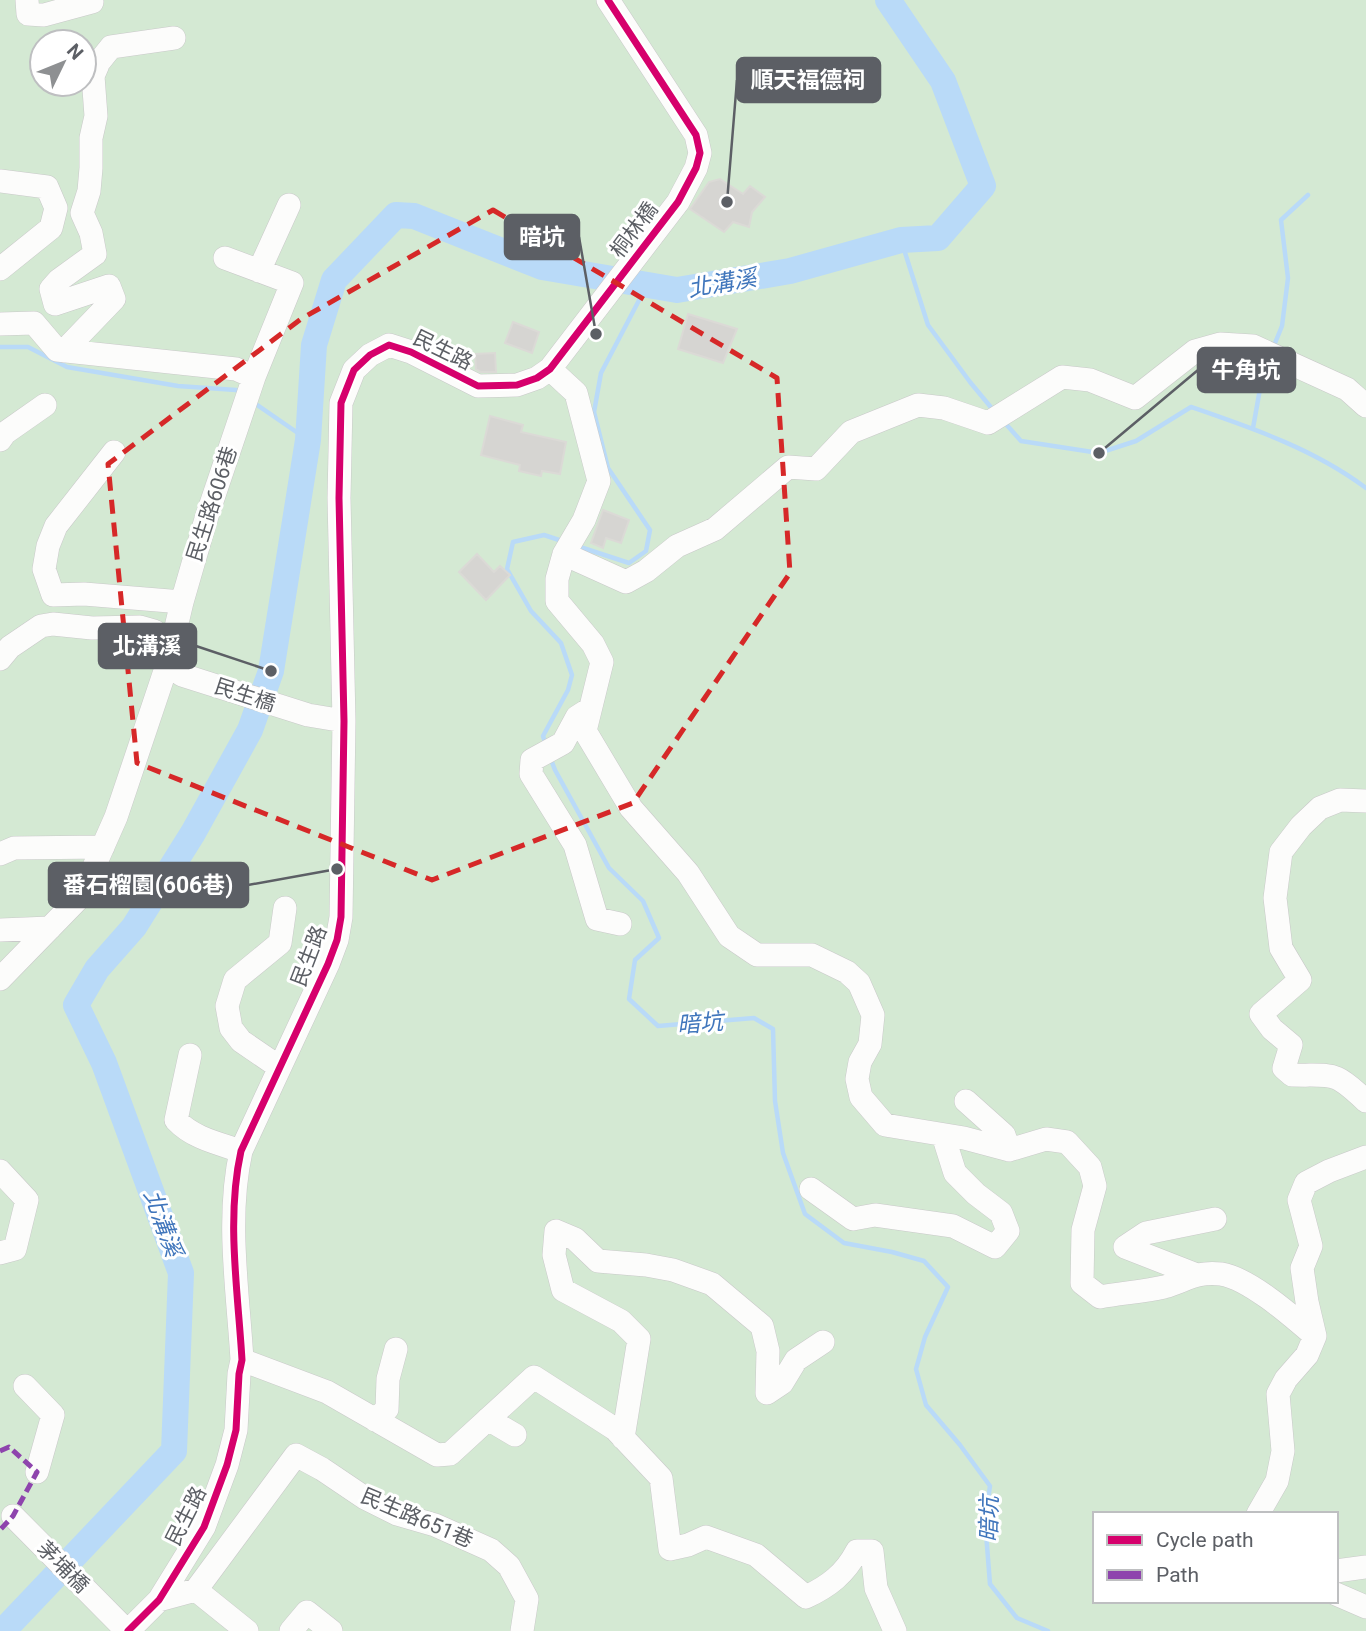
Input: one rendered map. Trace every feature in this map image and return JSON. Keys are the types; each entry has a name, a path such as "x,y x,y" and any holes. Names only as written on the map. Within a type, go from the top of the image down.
{"street":[{"path":"27,0 28,14 44,15 92,2"},
{"name":"桐林橋","path":"593,313 678,202 696,168 700,153 696,135 608,0"},
{"path":"20,252 48,246 61,237 82,214 92,168 91,138 96,116 93,76 99,62 111,47 174,38"},
{"path":"0,181 47,187 56,208 51,229 0,269"},
{"path":"225,258 259,271 289,205"},
{"path":"64,351 114,299 109,286 55,304 51,289 95,254 91,233 82,214"},
{"name":"民生路606巷","path":"0,979 78,899 116,817 173,661 182,602 206,519 249,391 292,283 259,271"},
{"name":"民生路","path":"128,1631 159,1600 204,1527 218,1494 236,1430 242,1360 234,1229 235,1178 241,1151 328,964 337,940 341,917 344,720 338,498 341,403 354,370 370,355 389,345 411,352 478,386 517,385 537,378 550,369 593,313"},
{"path":"0,324 34,323 57,350 236,369 249,391"},
{"path":"564,554 626,582 646,571 677,546 715,529 788,467 816,469 850,432 918,405 944,408 988,423 1062,377 1090,380 1135,398 1195,351 1220,344 1253,346 1347,388 1366,406"},
{"path":"550,369 576,393 599,481 584,520 564,554 556,579 557,601 593,644 602,663 585,731 631,808 688,873 729,936 757,955 812,955 847,972 859,983 873,1015 870,1044 860,1062 858,1079 861,1097 885,1125 1009,1150 1046,1139 1067,1142 1090,1167 1094,1186 1083,1230 1082,1283 1100,1297 1165,1287 1195,1274"},
{"path":"0,440 5,433 46,405"},
{"path":"114,452 56,526 48,546 44,569 53,595 84,594 182,602"},
{"name":"民生橋","path":"0,659 10,647 41,626 53,624 92,628 141,627 154,631 173,661 308,715 344,720"},
{"path":"591,708 578,717 563,743 532,760 531,774 575,845 597,919 620,924"},
{"path":"1366,801 1340,800 1320,808 1301,826 1281,852 1275,898 1282,948 1300,980 1261,1014 1272,1029 1291,1045 1284,1068 1292,1075 1332,1075 1344,1080 1366,1101"},
{"path":"0,854 14,848 103,847"},
{"path":"279,1066 241,1041 231,1028 227,1006 235,980 280,943 285,908"},
{"path":"0,930 50,928"},
{"path":"190,1055 176,1120 185,1130 200,1138 241,1151"},
{"path":"966,1101 1004,1135 1009,1150"},
{"path":"811,1189 853,1219 875,1214 953,1226 995,1247 1008,1231 1001,1213 955,1173 943,1135"},
{"path":"1259,1512 1277,1481 1283,1451 1278,1394 1286,1379 1307,1355 1315,1336 1302,1268 1311,1246 1299,1200 1307,1183 1329,1171 1366,1157"},
{"path":"0,1171 27,1200 15,1249 0,1253"},
{"path":"1215,1219 1146,1233 1125,1247 1195,1274 1222,1274 1239,1280 1284,1309 1315,1336"},
{"path":"623,1438 639,1339 621,1321 564,1290 554,1255 556,1231 575,1238 598,1261 673,1270 712,1284 762,1326 768,1351 767,1393 782,1383 796,1360 823,1342"},
{"path":"375,1420 387,1409 388,1379 396,1349"},
{"path":"242,1360 327,1392 437,1455 450,1454 534,1377 615,1429 661,1478 670,1549 706,1537 756,1555 806,1597 829,1585 849,1567 857,1552 872,1551 876,1588 895,1631"},
{"path":"25,1387 52,1415 37,1472"},
{"path":"488,1419 515,1435"},
{"name":"民生路651巷","path":"196,1590 296,1455 365,1498 397,1514 435,1525 491,1550 509,1566 527,1599 522,1631"},
{"name":"茅埔橋","path":"18,1522 128,1631"},
{"path":"1338,1571 1366,1567"},
{"path":"159,1600 196,1590 247,1631"},
{"path":"1338,1595 1366,1607"},
{"path":"291,1631 307,1612 331,1631"}],"highlighted area":[{"path":"493,210 777,378 790,573 633,803 432,880 137,763 108,464 301,319"}],"green space":[{"path":"0,0 1366,0 1366,1631 0,1631"}],"building":[{"path":"720,179 743,194 750,186 765,197 752,212 749,227 733,222 724,232 690,209 709,182"},
{"path":"688,314 737,329 723,363 678,349"},
{"path":"513,322 539,332 532,353 505,343"},
{"path":"495,353 496,372 481,372 476,369 475,354"},
{"path":"490,416 523,425 521,432 566,442 560,474 542,471 541,476 519,471 520,465 481,455"},
{"path":"603,510 629,520 621,543 606,538 603,548 591,543"},
{"path":"477,554 494,572 500,566 510,575 486,600 459,572"}],"waterway":[{"name":"北溝溪","path":"3,1631 174,1451 181,1273 104,1063 76,1005 97,969 134,927 193,833 250,730 271,671 308,440 314,345 334,280 396,215 414,216 542,267 677,290 790,271 901,240 938,238 983,186 943,81 888,0"},
{"path":"1273,348 1282,326 1288,278 1281,220 1308,195"},
{"path":"901,240 928,325 994,411"},
{"name":"暗坑","path":"577,546 629,563 646,551 650,530 608,468 594,412 601,373 647,285"},
{"path":"0,347 28,347 67,367 178,386 236,390 240,393"},
{"path":"1253,428 1269,359"},
{"path":"253,402 308,440"},
{"path":"1005,423 1021,441 1099,453 1136,441 1191,407 1304,451 1366,488"},
{"name":"暗坑","path":"546,745 543,736 568,690 572,675 561,643 531,611 507,569 513,542 544,535 562,541"},
{"name":"暗坑","path":"550,757 609,868 643,901 659,938 635,960 629,999 658,1026 754,1018 773,1029 775,1101 783,1153 805,1214 844,1243 924,1261 948,1287 925,1337 916,1369 926,1405 990,1486 985,1520 990,1584 1017,1618 1048,1631"}],"marked path":[{"path":"0,1451 9,1447 37,1472 13,1516 0,1530"}],"cycle path":[{"path":"128,1631 159,1600 204,1527 227,1465 236,1430 242,1360 234,1229 234,1203 241,1151 328,964 337,940 341,917 344,721 339,498 341,403 354,370 370,355 389,345 411,352 478,386 517,385 537,378 550,369 678,202 696,168 700,153 696,135 608,0"}],"place":[{"name":"順天福德祠","path":"727,202"},
{"name":"暗坑","path":"596,334"},
{"name":"牛角坑","path":"1099,453"},
{"name":"北溝溪","path":"271,671"},
{"name":"番石榴園(606巷)","path":"337,869"}]}
